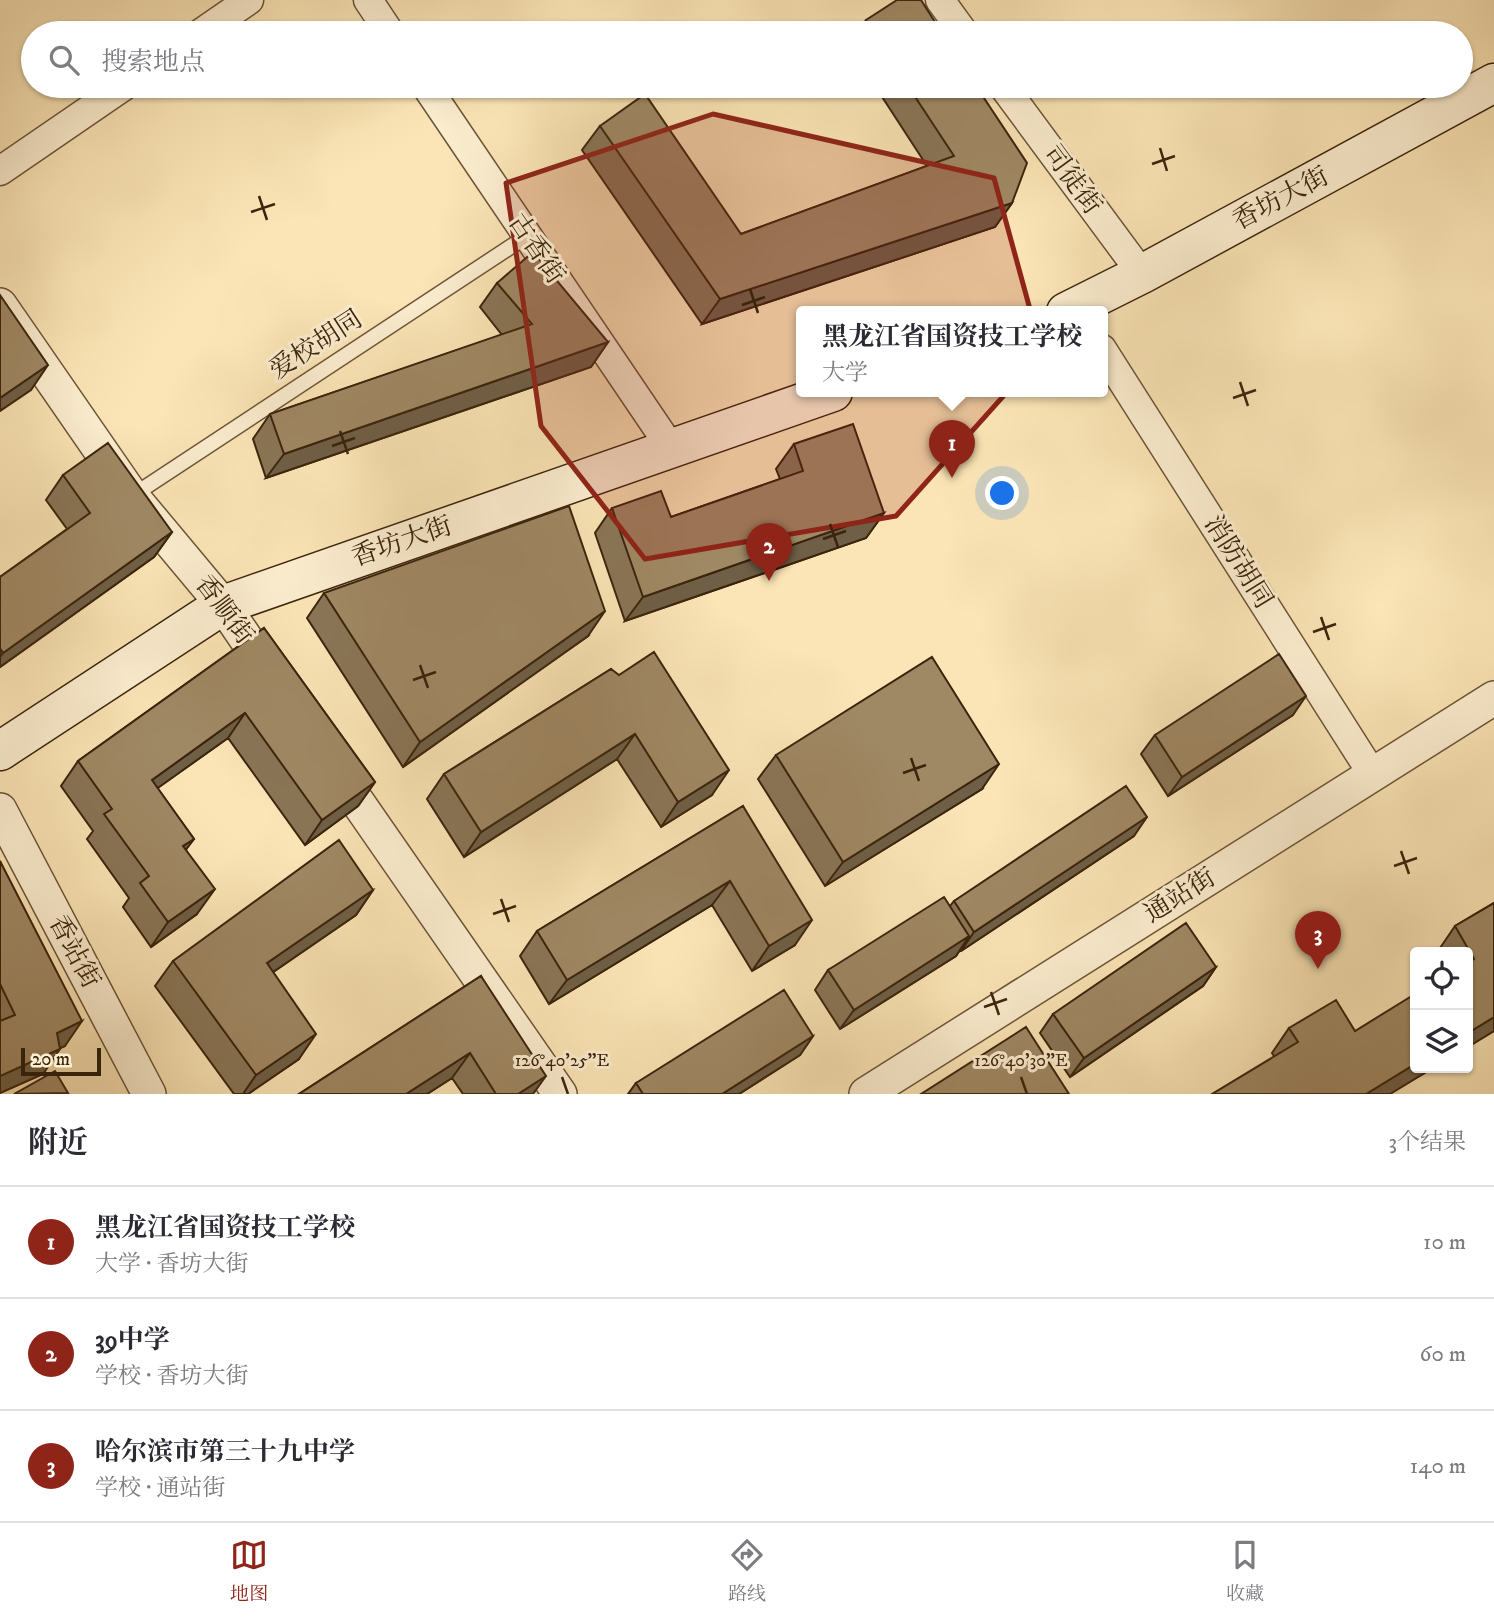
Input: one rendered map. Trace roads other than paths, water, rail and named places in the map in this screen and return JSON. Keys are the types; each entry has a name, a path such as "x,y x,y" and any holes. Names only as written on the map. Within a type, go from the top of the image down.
{"main road":[{"name":"香坊大街","path":"1473,94 1494,83"},
{"name":"香坊大街","path":"1083,306 1466,98"},
{"name":"香坊大街","path":"0,751 223,606 818,397"}],"street":[{"path":"218,21 249,0"},
{"path":"368,0 382,21"},
{"path":"940,0 955,21"},
{"path":"0,171 106,98"},
{"name":"古香街","path":"434,98 671,448"},
{"name":"司徒街","path":"1012,98 1142,274"},
{"name":"香顺街","path":"0,305 132,496 223,606 285,696"},
{"name":"消防胡同","path":"1108,358 1373,775"},
{"name":"通站街","path":"866,1094 1494,698"},
{"path":"317,742 560,1094"},
{"name":"香站街","path":"0,810 149,1094"}],"lane":[{"name":"爱校胡同","path":"132,496 527,236"}],"place":[{"name":"黑龙江省国资技工学校","path":"952,478"},
{"name":"39中学","path":"769,581"},
{"name":"哈尔滨市第三十九中学","path":"1318,969"}]}
